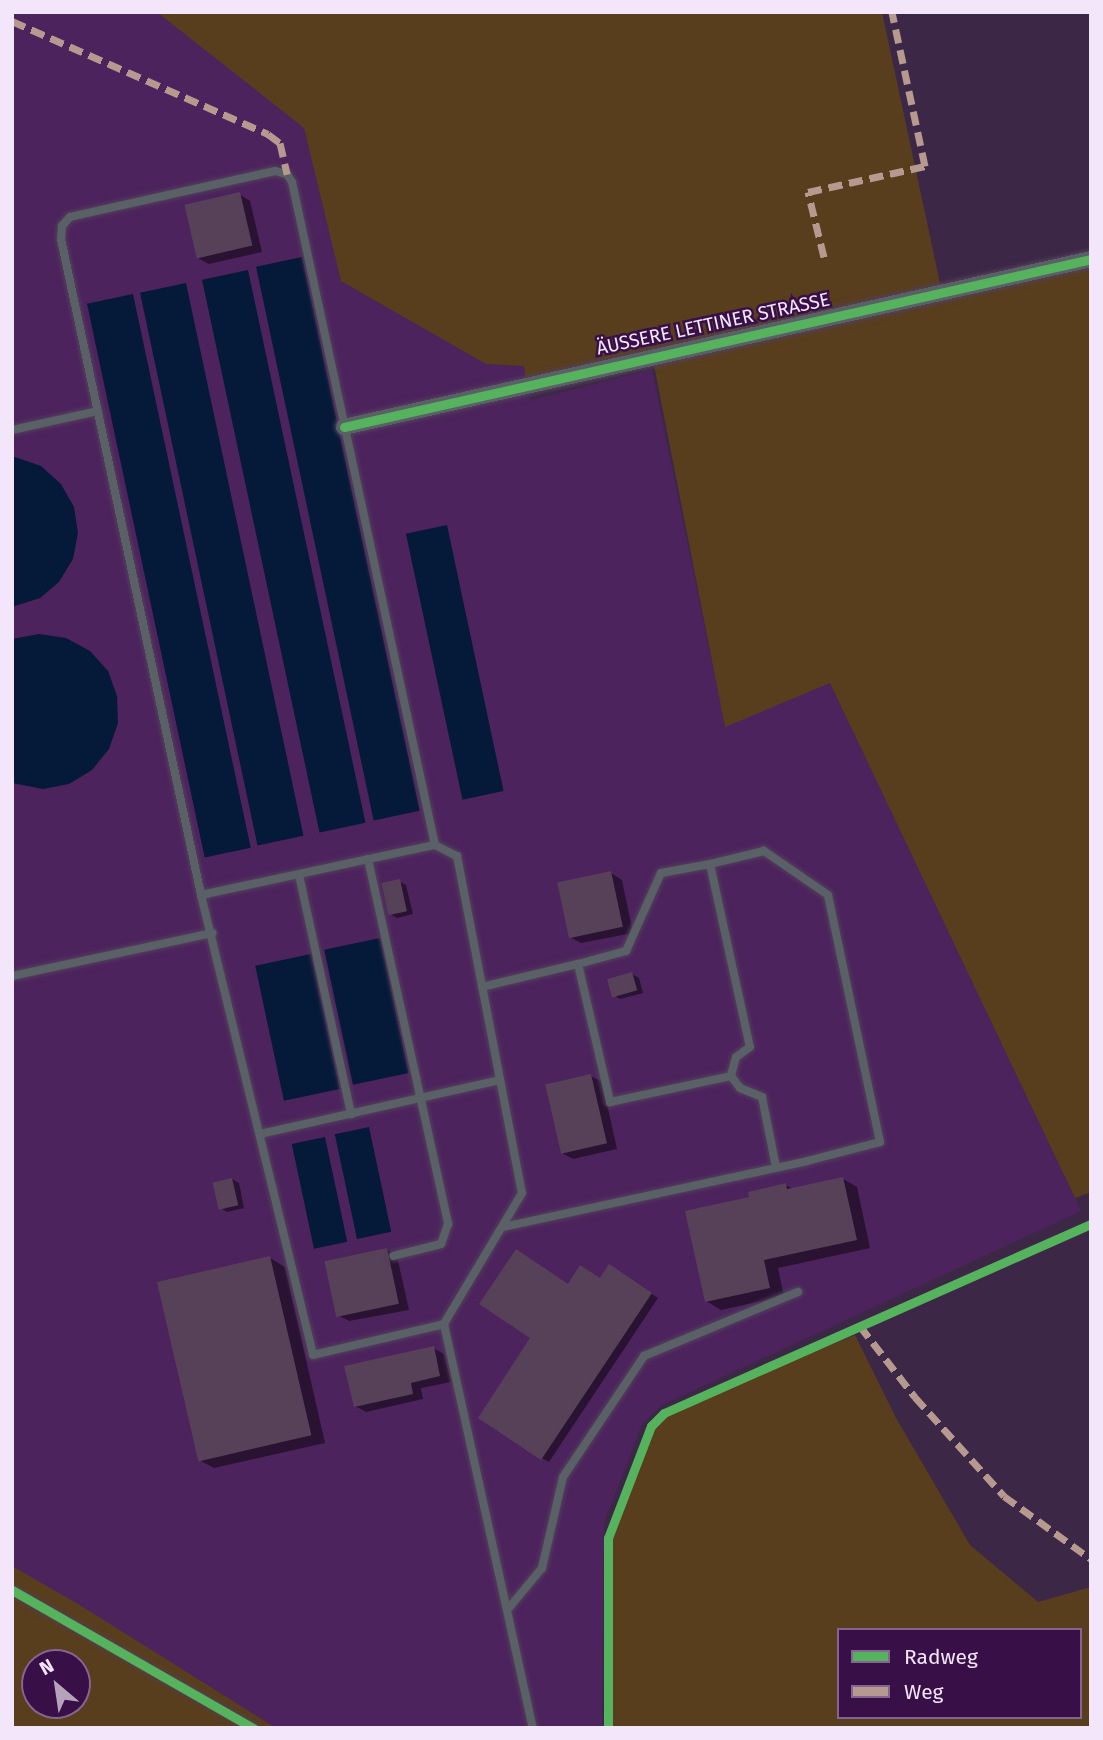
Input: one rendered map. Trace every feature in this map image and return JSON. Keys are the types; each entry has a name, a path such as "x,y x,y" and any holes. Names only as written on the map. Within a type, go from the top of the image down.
{"street":[{"name":"ÄUSSERE LETTINER STRASSE","path":"344,427 1091,258"}],"lane":[{"path":"435,845 292,182 286,174 275,171 70,216 62,226 201,895 313,1355 444,1324"},
{"path":"12,430 99,411"},
{"path":"201,895 435,845 457,856 522,1193 444,1324 533,1728"},
{"path":"482,987 626,951 661,873 764,850 828,895 880,1142 503,1227"},
{"path":"368,859 448,1224 441,1244 393,1255"},
{"path":"710,864 750,1047 736,1057 731,1076"},
{"path":"299,875 351,1114"},
{"path":"12,976 212,933"},
{"path":"578,964 610,1102 731,1076"},
{"path":"731,1076 740,1088 762,1097 776,1167"},
{"path":"260,1134 500,1080"},
{"path":"508,1609 542,1568 563,1477 644,1356 798,1292"},
{"path":"12,1590 253,1728"}],"shaded area":[{"path":"12,12 161,14 304,128 341,281 486,364 524,366 531,400 652,370 725,726 830,683 1081,1211 662,1405 642,1424 604,1523 602,1728 276,1728 12,1566"},
{"path":"157,12 882,12 941,288 1091,262 1091,1192 1075,1198 830,683 725,727 654,365 526,383 524,366 486,364 341,281 304,128"},
{"path":"855,1335 896,1418 970,1545 1038,1602 1091,1587 1091,1728 609,1728 608,1538 651,1426 664,1413"},
{"path":"12,1566 78,1604 276,1728 12,1728"}],"water":[{"path":"302,257 420,811 374,820 256,267"},
{"path":"248,270 365,823 319,832 202,280"},
{"path":"186,283 303,836 257,845 140,293"},
{"path":"133,294 251,848 205,857 87,304"},
{"path":"12,456 41,466 61,484 74,507 78,533 73,559 59,582 40,598 12,607"},
{"path":"447,525 504,791 462,800 406,534"},
{"path":"39,634 66,638 90,651 108,671 117,696 118,723 109,749 92,770 69,784 43,789 12,783 12,639"},
{"path":"380,938 409,1073 353,1085 324,950"},
{"path":"311,954 340,1089 284,1101 255,966"},
{"path":"369,1127 391,1232 357,1239 335,1134"},
{"path":"325,1137 347,1242 314,1249 292,1144"}],"building":[{"path":"240,192 252,246 197,258 184,205"},
{"path":"611,871 623,927 569,938 557,882"},
{"path":"400,879 407,911 388,915 381,883"},
{"path":"632,972 637,990 612,997 607,979"},
{"path":"591,1074 607,1143 561,1154 545,1085"},
{"path":"843,1177 857,1240 764,1260 770,1288 705,1302 685,1211 749,1197 748,1192 786,1183 787,1189"},
{"path":"232,1178 238,1205 219,1210 213,1182"},
{"path":"387,1248 399,1304 336,1317 324,1261"},
{"path":"516,1249 568,1284 580,1265 600,1278 609,1264 652,1293 541,1460 478,1418 530,1338 479,1304"},
{"path":"270,1256 311,1435 198,1461 157,1282"},
{"path":"434,1346 440,1376 411,1383 413,1394 354,1407 344,1366"}],"marked path":[{"path":"824,257 808,192 925,166 892,12"},
{"path":"12,21 268,134 280,143 287,174"},
{"path":"860,1326 915,1397 1004,1496 1091,1559"}],"cycle path":[{"path":"344,427 1091,259"},
{"path":"608,1728 608,1538 651,1426 664,1413 1091,1224"},
{"path":"12,1590 253,1728"}]}
